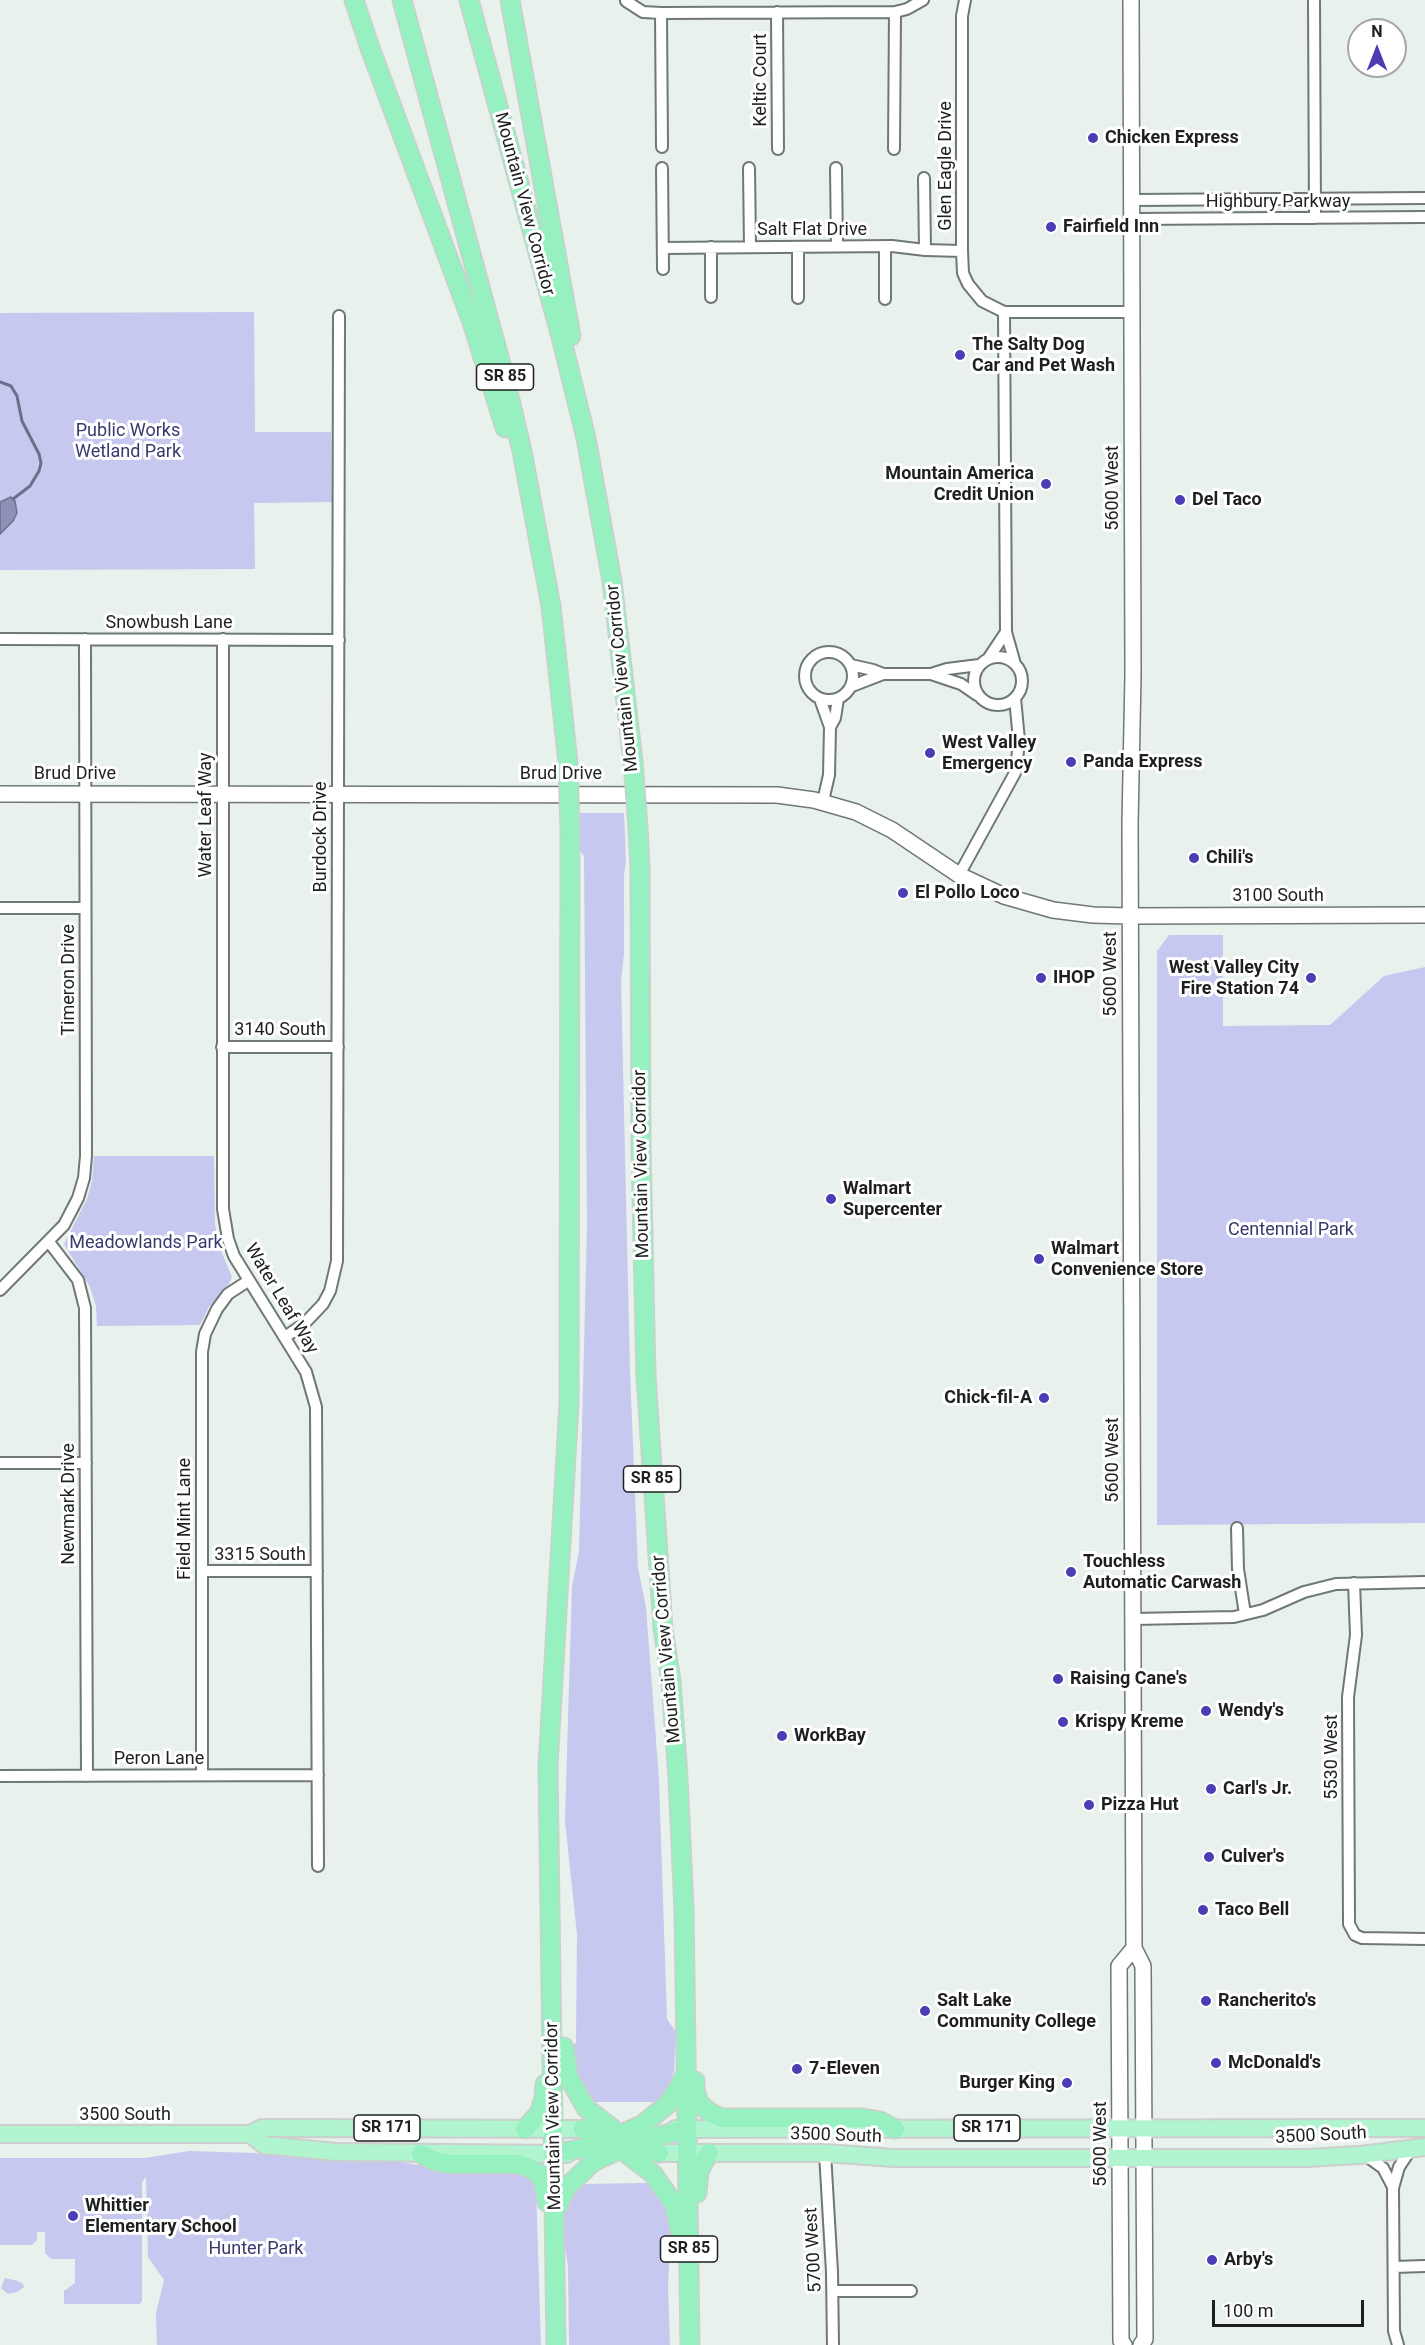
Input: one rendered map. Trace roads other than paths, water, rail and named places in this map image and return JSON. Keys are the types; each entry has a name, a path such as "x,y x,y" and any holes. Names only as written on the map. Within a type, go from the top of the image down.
{"highway":[{"path":"354,0 472,322 493,386 524,507 563,708"},
{"name":"Mountain View Corridor","path":"402,0 505,379 522,451 543,561 563,708 567,763 570,828 569,1404 549,1730 548,1824 551,1877 555,2345"},
{"name":"Mountain View Corridor","path":"468,0 579,409 612,581 633,762 640,868 641,1136 646,1377 663,1629 671,1680 678,1768 684,1909 690,2345"},
{"path":"510,0 568,318 579,409"},
{"path":"525,2128 540,2112 545,2090 542,1885 548,1824"},
{"path":"551,1877 561,1912 566,2068 580,2100 660,2182 676,2211 680,2226 681,2326 684,2345"},
{"path":"684,1909 693,1950 695,2091 703,2108 722,2118 863,2118 880,2121 895,2129"},
{"path":"555,2214 562,2195 573,2180 592,2162 668,2104 680,2087 686,2069"},
{"path":"583,2129 659,2153"},
{"path":"554,2154 687,2129"},
{"path":"698,2345 697,2186 699,2171 709,2153"},
{"path":"421,2154 434,2161 447,2164 522,2164 532,2169 540,2177 546,2198 548,2289 555,2345"}],"main road":[{"name":"5600 West","path":"1131,0 1133,675 1130,916 1134,1948 1143,1966 1145,2339 1141,2345"},
{"name":"Brud Drive","path":"0,794 745,794 790,796 823,801 880,823 959,875 1005,896 1039,907 1080,914 1130,916"},
{"name":"3100 South","path":"1130,916 1425,915"},
{"name":"5600 West","path":"1124,2345 1121,2341 1119,1966 1134,1948"},
{"name":"3500 South","path":"0,2134 250,2134 262,2128 583,2129"},
{"name":"3500 South","path":"687,2129 1425,2128"},
{"name":"3500 South","path":"250,2134 264,2145 336,2152 554,2154"},
{"name":"3500 South","path":"659,2153 825,2153 894,2158 1307,2158 1418,2148"}],"street":[{"path":"626,1 643,12 661,13 777,12 822,6 895,12 907,9 923,0"},
{"name":"Glen Eagle Drive","path":"965,0 962,16 963,273 968,284 982,301 1004,312"},
{"path":"1314,0 1315,218"},
{"name":"Keltic Court","path":"777,12 778,149"},
{"path":"894,149 895,12"},
{"path":"661,13 662,147"},
{"path":"662,168 663,269"},
{"path":"749,168 750,247"},
{"path":"836,168 837,246"},
{"path":"924,178 925,250"},
{"name":"Highbury Parkway","path":"1132,200 1425,198"},
{"name":"Highbury Parkway","path":"1132,219 1425,217"},
{"path":"798,246 798,298"},
{"path":"885,246 885,299"},
{"name":"Salt Flat Drive","path":"663,248 885,246 962,251"},
{"path":"711,247 711,297"},
{"path":"931,674 961,684 992,705 1002,705 1015,698 1022,681 1006,632 1004,312 1132,312"},
{"name":"Burdock Drive","path":"285,1337 304,1324 323,1304 335,1277 338,1243 339,316"},
{"path":"980,698 973,682 984,662 1006,632"},
{"name":"Snowbush Lane","path":"0,639 339,640"},
{"name":"Timeron Drive","path":"0,1290 64,1225 82,1188 85,1168 85,639"},
{"name":"Water Leaf Way","path":"223,639 222,1047 225,1227 234,1256 306,1372 316,1407 318,1866"},
{"path":"852,686 854,675 851,665 842,656 829,652 816,656 805,674 806,684 812,693 820,699 829,700 838,699 852,686 883,674"},
{"path":"851,665 883,674 931,674 1002,657 1015,664"},
{"path":"959,875 1015,776 1018,758 1015,698"},
{"path":"820,699 830,727 829,776 823,801"},
{"path":"830,727 835,718 838,699"},
{"path":"1002,705 1017,723"},
{"path":"0,908 85,908"},
{"name":"3140 South","path":"222,1047 338,1047"},
{"name":"Newmark Drive","path":"49,1242 78,1280 85,1308 87,1776"},
{"name":"Field Mint Lane","path":"202,1775 203,1343 208,1326 217,1309 228,1294 248,1281"},
{"path":"0,1463 86,1463"},
{"path":"1238,1528 1238,1569 1245,1614"},
{"name":"3315 South","path":"202,1571 317,1571"},
{"path":"1134,1619 1214,1618 1245,1614 1272,1607 1312,1589 1354,1582 1425,1582"},
{"name":"5530 West","path":"1354,1582 1356,1635 1348,1697 1349,1919 1353,1932 1358,1937 1425,1939"},
{"name":"Peron Lane","path":"0,1776 318,1775"},
{"path":"1398,2345 1394,2331 1393,2188 1399,2167 1418,2148"},
{"name":"5700 West","path":"825,2153 833,2291 833,2345"},
{"path":"1365,2154 1383,2168 1393,2188"},
{"path":"1394,2267 1425,2266"},
{"path":"833,2291 911,2290"}],"waterway":[{"path":"0,382 11,386 17,396 22,421 39,454 41,463 30,486 13,499"}],"place":[{"name":"Chicken Express","path":"1093,138"},
{"name":"Fairfield Inn","path":"1051,227"},
{"name":"The Salty Dog Car and Pet Wash","path":"960,355"},
{"name":"Mountain America Credit Union","path":"1046,484"},
{"name":"Del Taco","path":"1180,500"},
{"name":"West Valley Emergency","path":"930,753"},
{"name":"Panda Express","path":"1071,762"},
{"name":"Chili's","path":"1194,858"},
{"name":"El Pollo Loco","path":"903,893"},
{"name":"IHOP","path":"1041,978"},
{"name":"West Valley City Fire Station 74","path":"1311,978"},
{"name":"Walmart Supercenter","path":"831,1199"},
{"name":"Walmart Convenience Store","path":"1039,1259"},
{"name":"Chick-fil-A","path":"1044,1398"},
{"name":"Touchless Automatic Carwash","path":"1071,1572"},
{"name":"Raising Cane's","path":"1058,1679"},
{"name":"Wendy's","path":"1206,1711"},
{"name":"Krispy Kreme","path":"1063,1722"},
{"name":"WorkBay","path":"782,1736"},
{"name":"Carl's Jr.","path":"1211,1789"},
{"name":"Pizza Hut","path":"1089,1805"},
{"name":"Culver's","path":"1209,1857"},
{"name":"Taco Bell","path":"1203,1910"},
{"name":"Rancherito's","path":"1206,2001"},
{"name":"Salt Lake Community College","path":"925,2011"},
{"name":"McDonald's","path":"1216,2063"},
{"name":"7-Eleven","path":"797,2069"},
{"name":"Burger King","path":"1067,2083"},
{"name":"Whittier Elementary School","path":"73,2216"},
{"name":"Arby's","path":"1212,2260"}],"park label":[{"name":"Public Works Wetland Park","path":"128,441"},
{"name":"Centennial Park","path":"1291,1230"},
{"name":"Meadowlands Park","path":"146,1243"},
{"name":"Hunter Park","path":"256,2249"}]}
